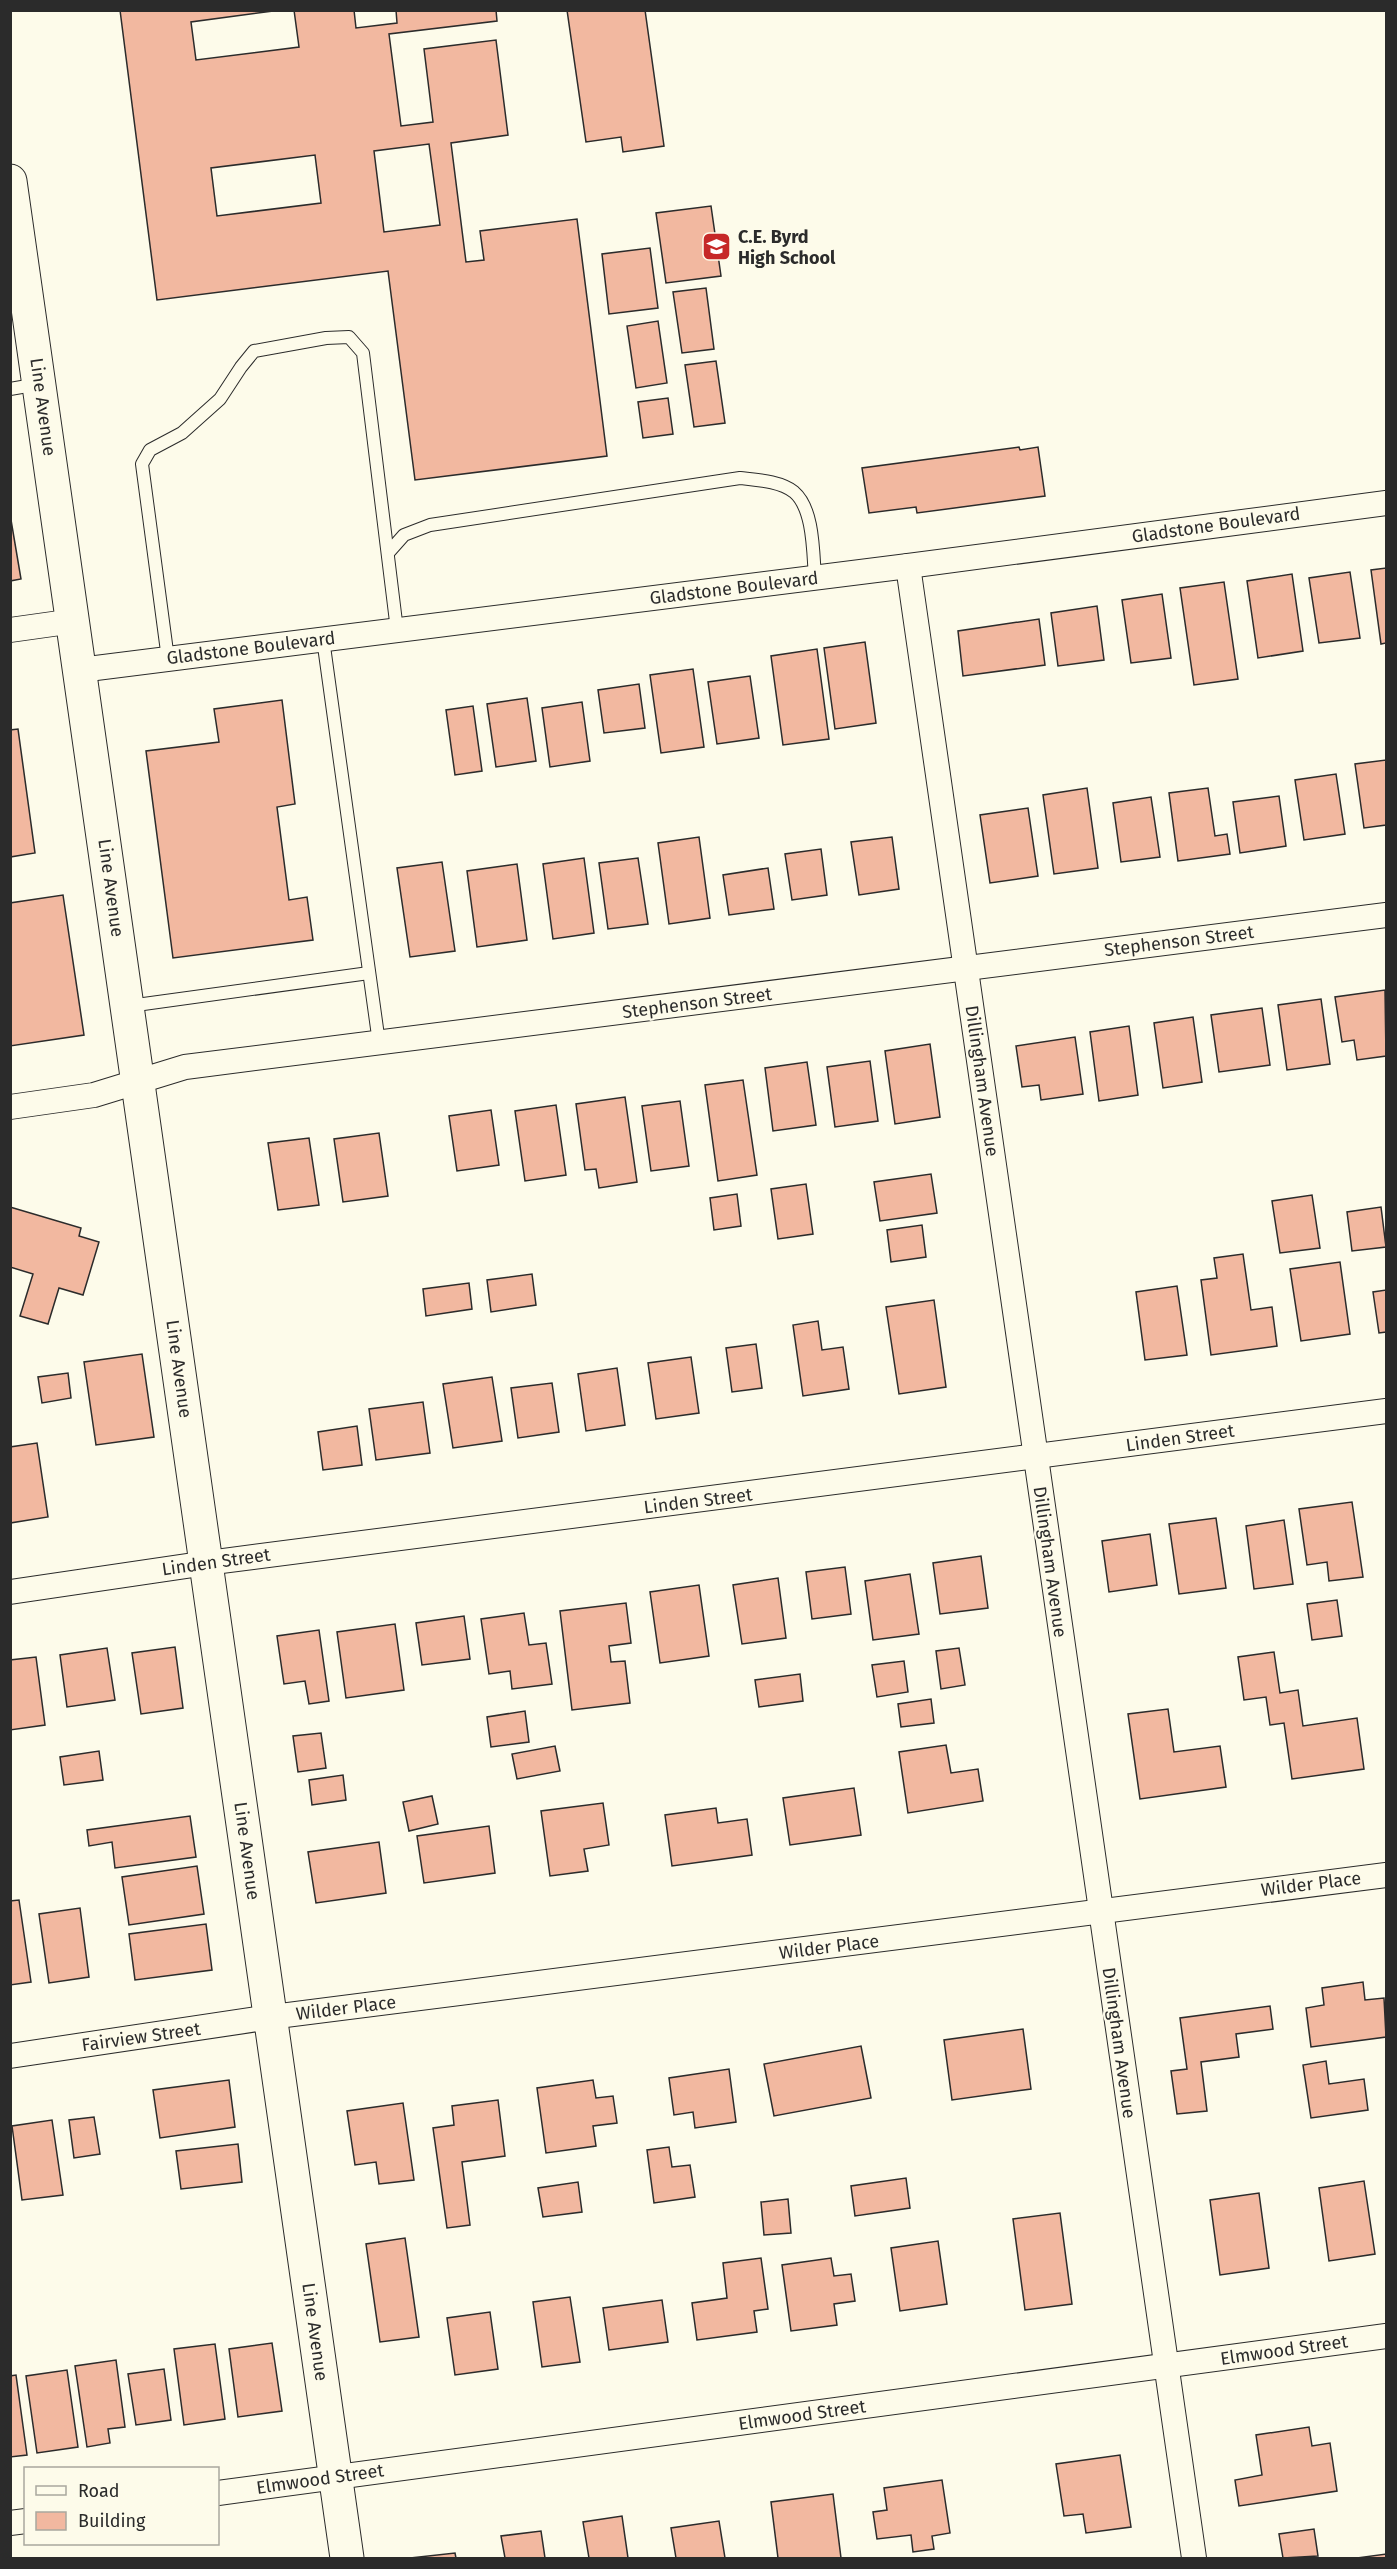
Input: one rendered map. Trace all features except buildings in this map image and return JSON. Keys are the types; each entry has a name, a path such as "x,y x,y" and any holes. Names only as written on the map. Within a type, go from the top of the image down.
{"main road":[{"name":"Line Avenue","path":"10,181 25,386 74,621 347,2559"}],"street":[{"name":"Gladstone Boulevard","path":"80,670 815,578 1386,503"},
{"name":"Dillingham Avenue","path":"908,566 1164,2367 1194,2559"},
{"path":"10,630 74,621"},
{"name":"Stephenson Street","path":"10,1107 94,1095 185,1067 1386,915"},
{"name":"Linden Street","path":"10,1592 207,1563 1386,1411"},
{"name":"Wilder Place","path":"270,2018 1386,1875"},
{"name":"Fairview Street","path":"10,2056 270,2018"},
{"name":"Elmwood Street","path":"219,2493 1386,2336"}],"lane":[{"path":"168,659 142,464 150,450 182,433 220,399 254,351 326,338 349,337 363,353 397,630"},
{"path":"388,553 405,535 430,525 740,478 768,481 794,492 809,514 815,578"},
{"path":"323,639 379,1043"},
{"path":"128,1006 369,973"}],"place":[{"name":"C.E. Byrd High School","path":"717,247"}]}
